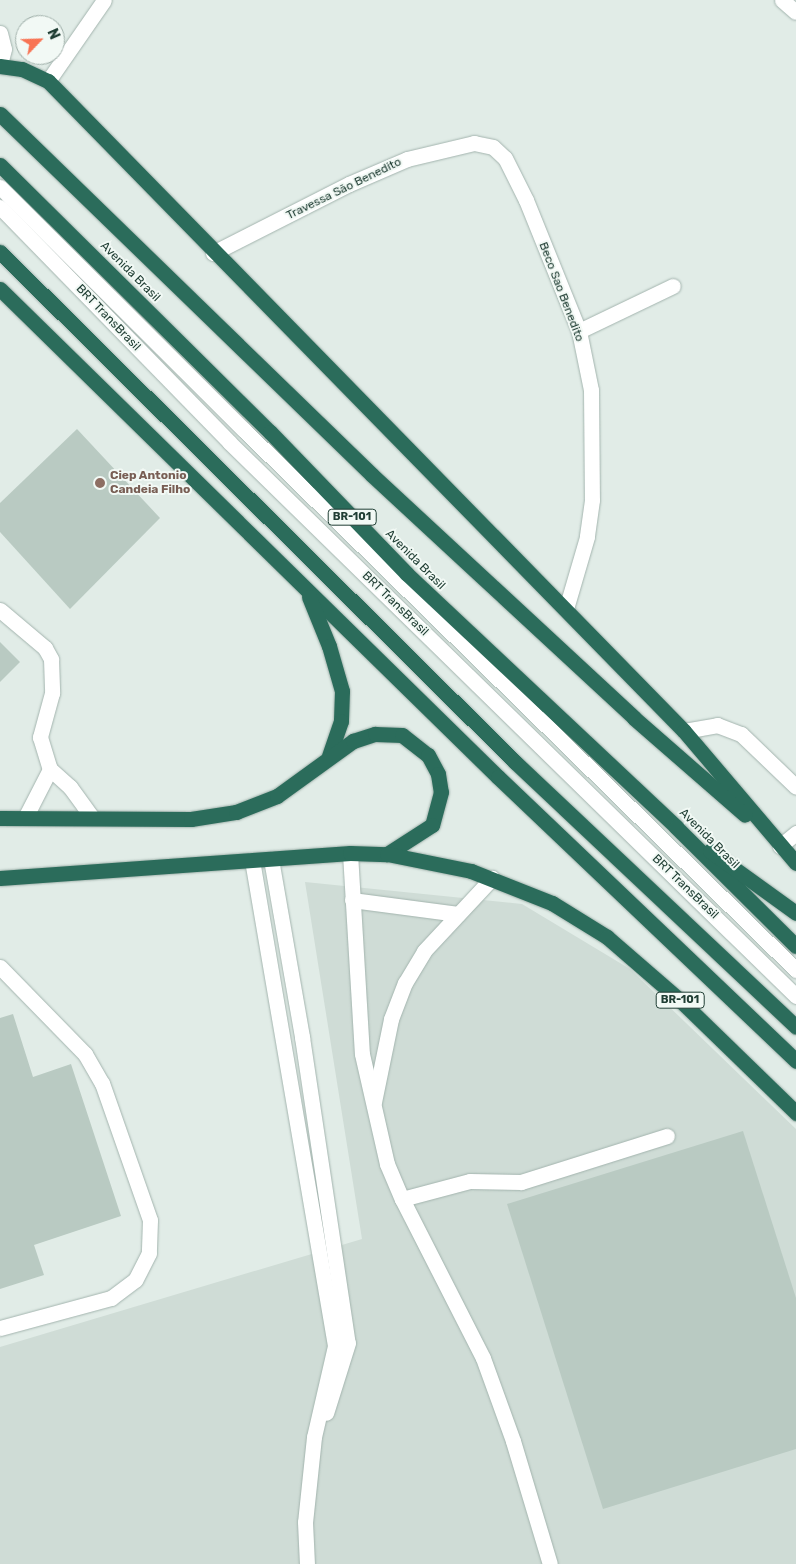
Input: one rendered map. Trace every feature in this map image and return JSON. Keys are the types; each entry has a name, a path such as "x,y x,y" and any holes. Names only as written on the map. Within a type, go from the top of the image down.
{"highway":[{"path":"0,65 22,69 48,81"},
{"name":"Avenida Brasil","path":"48,81 213,253 684,732 796,863"},
{"name":"Avenida Brasil","path":"0,114 372,475 634,718 780,846"},
{"name":"Avenida Brasil","path":"0,165 270,432 407,574 676,827 796,946"},
{"path":"2,253 515,762 796,1027"},
{"path":"0,289 306,590 796,1061"},
{"path":"306,590 329,646 342,691 341,720 329,756"},
{"path":"0,818 26,816 191,819 236,812 284,791 305,778 329,756 353,741 385,733 402,735 428,755 438,774 441,792 439,809 432,825 387,854"},
{"path":"676,827 796,913"},
{"path":"0,878 252,860 350,854 387,854 431,861 492,878"},
{"name":"BR-101","path":"492,878 552,903 607,937 681,1001 796,1112"}],"street":[{"path":"48,81 104,0"},
{"path":"782,0 796,12"},
{"path":"0,33 4,49 0,65"},
{"name":"Travessa Sāo Benedito","path":"213,253 349,184 407,159 474,143 493,147 505,158"},
{"name":"Beco Sao Benedito","path":"505,158 526,200 578,331 591,390 592,500 587,537 566,610"},
{"name":"BRT TransBrasil","path":"1,188 243,429 796,970"},
{"name":"BRT TransBrasil","path":"0,207 229,442 796,996"},
{"path":"578,331 673,286"},
{"path":"0,610 45,648 51,659 52,693 40,736 50,770 70,787 92,817"},
{"path":"684,732 716,725 741,734 796,786"},
{"path":"26,816 50,770"},
{"path":"780,846 796,833"},
{"path":"350,854 362,1054 372,1108 387,1164 402,1200 483,1358 550,1564"},
{"path":"271,859 302,1037 348,1343 335,1391 314,1437"},
{"path":"252,860 335,1346 314,1437 305,1522 307,1564"},
{"path":"372,1108 391,1018 405,983 424,951 492,878"},
{"path":"352,900 458,914"},
{"path":"0,1328 111,1298 135,1280 149,1253 150,1220 102,1083 84,1054 1,969"},
{"path":"402,1200 470,1181 521,1182 667,1136"}],"shaded area":[{"path":"305,882 522,904 630,969 796,1129 796,1564 0,1564 0,1347 362,1239"}],"building":[{"path":"77,429 160,518 70,609 0,532 0,503"},
{"path":"0,642 20,662 0,682"},
{"path":"13,1014 33,1077 71,1064 121,1216 34,1245 44,1275 0,1289 0,1018"},
{"path":"743,1131 796,1298 796,1449 603,1509 507,1204"}],"place":[{"name":"Ciep Antonio Candeia Filho","path":"100,483"}]}
